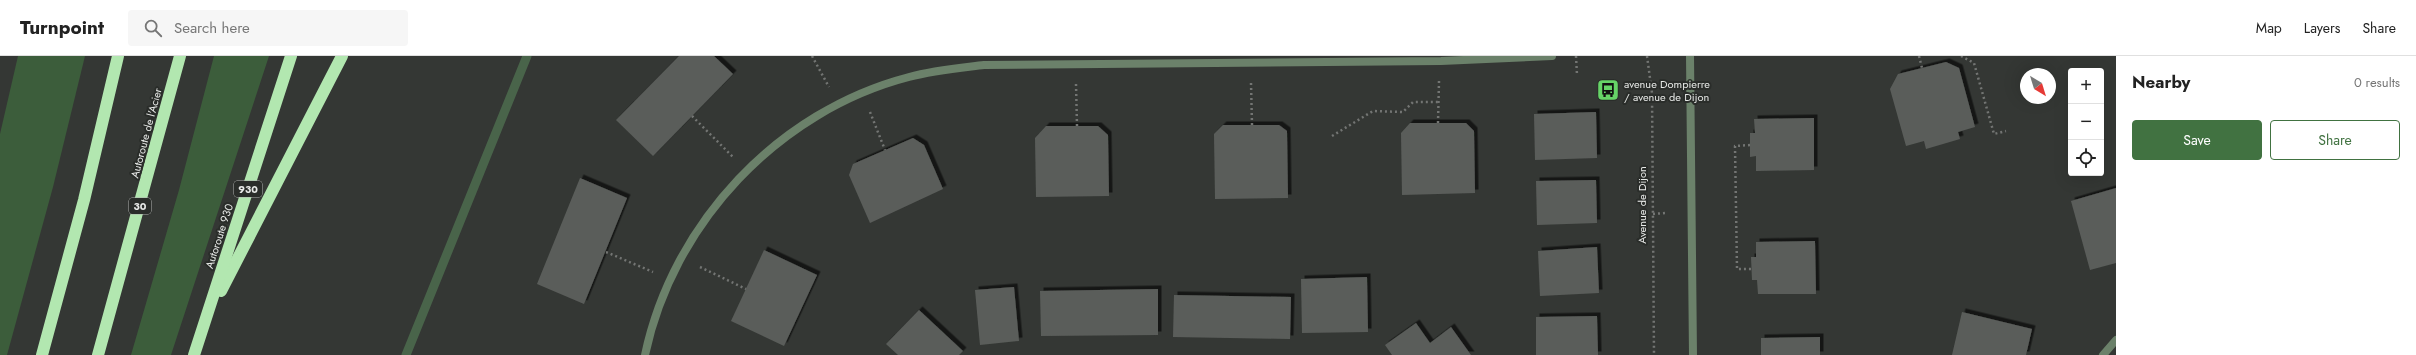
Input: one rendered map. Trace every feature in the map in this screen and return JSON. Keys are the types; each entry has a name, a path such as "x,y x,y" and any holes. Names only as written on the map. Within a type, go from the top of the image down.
{"highway":[{"path":"42,355 80,214 118,56"},
{"name":"Autoroute de l'Acier","path":"98,355 180,56"},
{"name":"Autoroute 930","path":"194,355 291,56"},
{"path":"205,322 342,56"}],"street":[{"path":"645,355 657,310 669,280 706,216 747,170 804,125 834,107 867,91 909,77 932,72 984,65 1441,60 1552,56"},
{"path":"1690,56 1692,355"},
{"path":"2103,355 2116,340"}],"path":[{"path":"1576,56 1577,75"},
{"name":"Avenue de Dijon","path":"1647,56 1652,93 1654,355"},
{"path":"1920,56 1922,68"},
{"path":"1961,56 1974,63 1994,134 2006,131"},
{"path":"1438,123 1441,60"},
{"path":"1251,83 1252,125"},
{"path":"1076,84 1077,126"},
{"path":"1332,136 1373,111 1403,112 1413,102 1438,102"},
{"path":"870,112 885,150"},
{"path":"692,116 747,170"},
{"path":"1750,145 1735,146 1735,184 1737,269 1751,269"},
{"path":"1653,214 1666,213"},
{"path":"606,252 669,280"},
{"path":"700,266 746,289"}],"green space":[{"path":"18,56 85,56 53,187 7,355 0,355 0,134"},
{"path":"214,56 269,56 171,355 131,355 179,190"}],"building":[{"path":"679,56 714,56 733,74 653,156 616,120"},
{"path":"1946,62 1959,68 1975,127 1958,132 1960,139 1926,149 1924,141 1906,146 1890,89 1898,74"},
{"path":"1596,112 1597,158 1535,160 1534,114"},
{"path":"1814,118 1814,170 1756,171 1756,156 1750,157 1750,133 1755,133 1754,119"},
{"path":"1410,123 1466,123 1474,131 1475,193 1402,195 1401,133"},
{"path":"1223,125 1279,125 1287,131 1288,198 1215,199 1214,134"},
{"path":"1046,126 1098,126 1108,135 1109,196 1036,197 1035,138"},
{"path":"913,138 924,145 943,189 870,223 849,175 853,164"},
{"path":"580,178 627,198 584,304 537,284"},
{"path":"1596,180 1597,223 1537,225 1536,181"},
{"path":"2116,188 2116,263 2090,270 2071,201"},
{"path":"1815,241 1816,294 1758,294 1757,280 1752,280 1751,257 1756,257 1756,242"},
{"path":"1597,247 1599,293 1540,296 1538,251"},
{"path":"764,250 817,275 784,346 731,321"},
{"path":"1367,277 1368,332 1302,333 1301,279"},
{"path":"1014,287 1019,341 980,345 975,290"},
{"path":"1158,289 1158,335 1041,336 1040,291"},
{"path":"1174,295 1291,297 1290,339 1173,337"},
{"path":"919,310 963,351 959,355 898,355 886,344"},
{"path":"1962,312 2032,329 2026,355 1952,355"},
{"path":"1597,316 1598,355 1536,355 1536,317"},
{"path":"1416,323 1430,343 1451,327 1471,355 1392,355 1385,345"},
{"path":"1820,337 1820,355 1761,355 1761,338"}],"waterway":[{"path":"406,355 527,56"}],"place":[{"name":"avenue Dompierre / avenue de Dijon","path":"1608,90"}]}
